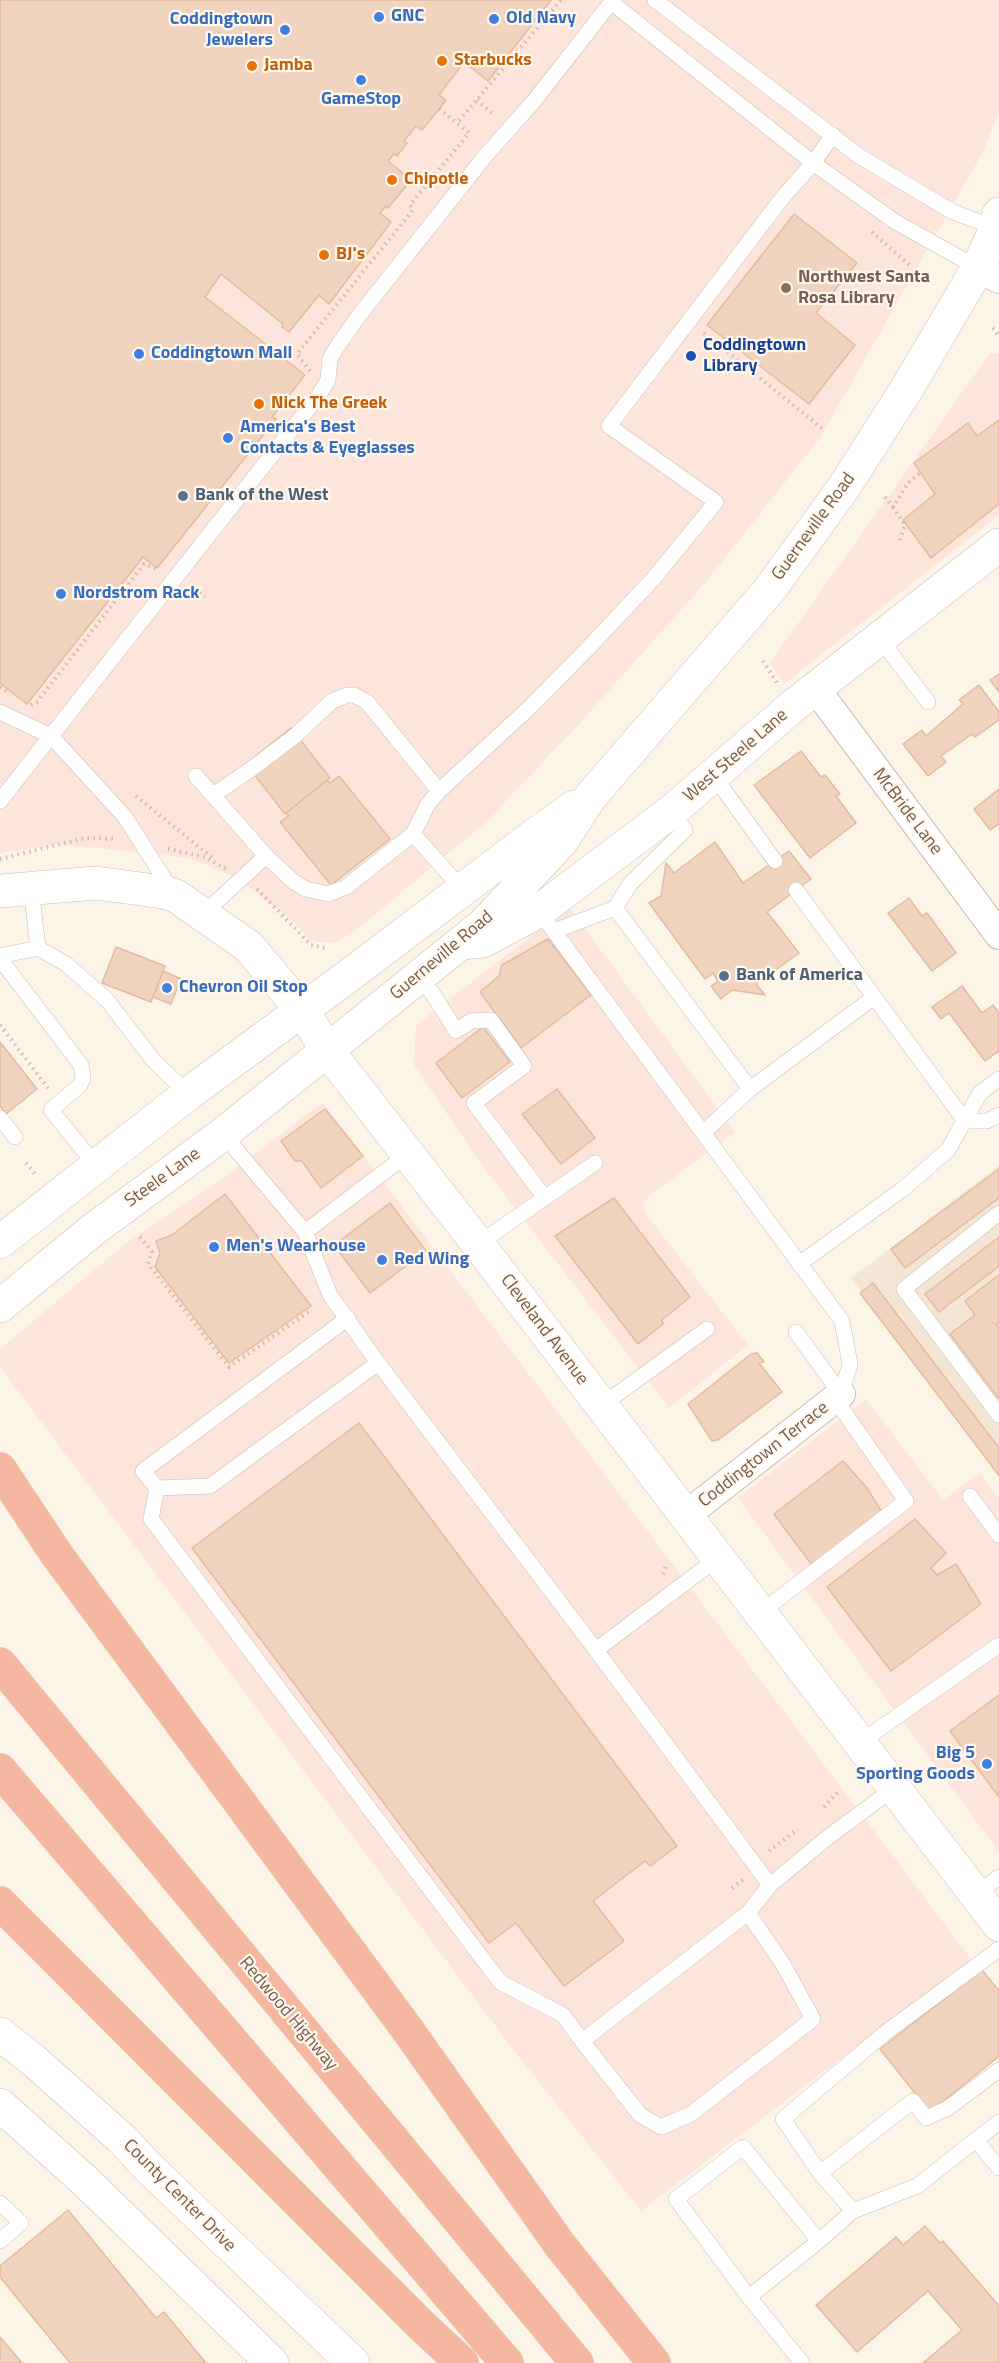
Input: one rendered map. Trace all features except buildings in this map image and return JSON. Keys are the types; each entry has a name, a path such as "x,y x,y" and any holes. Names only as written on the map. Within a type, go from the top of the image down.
{"highway":[{"path":"0,1469 57,1555 407,2029 560,2245 654,2363"},
{"name":"Redwood Highway","path":"0,1664 577,2363"},
{"path":"0,1770 507,2363"},
{"path":"0,1903 421,2325 462,2363"}],"main road":[{"name":"Guerneville Road","path":"327,1050 483,925 561,842 591,796 748,616 844,487 906,390 988,274 998,224"},
{"name":"West Steele Lane","path":"461,943 483,941 547,921 816,689 999,545"},
{"name":"Guerneville Road","path":"302,1010 536,834 591,796"},
{"name":"Cleveland Avenue","path":"16,890 96,883 163,892 176,896 248,946 302,1010 327,1050 602,1405 893,1789 987,1886 999,1925"},
{"path":"0,1242 188,1094 302,1010"},
{"name":"Steele Lane","path":"0,1306 94,1229 223,1134 327,1050"},
{"name":"County Center Drive","path":"0,2034 33,2060 123,2140 147,2166 353,2363"},
{"path":"0,2105 84,2180 272,2363"}],"street":[{"name":"McBride Lane","path":"816,689 999,935"},
{"name":"Coddingtown Terrace","path":"686,1515 838,1397"}],"lane":[{"path":"655,0 859,156 953,212 998,224"},
{"path":"0,801 319,395 328,380 330,359 357,318 486,155 534,101 612,1 813,164 894,221 988,274"},
{"path":"196,776 267,856 294,882 306,889 328,894 346,887 413,834 419,819 439,790 529,708 592,644 653,579 716,502 609,426 783,197 813,164 833,135"},
{"path":"880,639 928,702"},
{"path":"213,795 250,770 339,697 354,695 367,702 439,790"},
{"path":"0,712 51,736 125,817 176,896"},
{"path":"714,776 775,861"},
{"path":"672,811 685,830 630,884 615,908 547,921 842,1321 850,1364 838,1397"},
{"path":"413,834 462,889"},
{"path":"202,915 267,856"},
{"path":"16,890 38,948 66,964 98,991 115,1009 153,1060 188,1094"},
{"path":"796,890 965,1121"},
{"path":"615,908 750,1089"},
{"path":"38,948 2,966 81,1065 80,1085 51,1110 98,1167"},
{"path":"418,977 433,994 456,1031 471,1021 491,1020 524,1066 474,1102 545,1198"},
{"path":"703,1133 750,1089 873,998"},
{"path":"799,1264 903,1189 948,1150 980,1093 999,1079"},
{"path":"965,1121 987,1121 999,1115"},
{"path":"0,1118 15,1137"},
{"path":"223,1134 305,1232 330,1295 378,1363 596,1650 770,1885"},
{"path":"305,1232 408,1154"},
{"path":"478,1244 595,1163"},
{"path":"999,1213 904,1289 999,1415"},
{"path":"157,1488 143,1471 348,1318"},
{"path":"602,1405 707,1329"},
{"path":"760,1613 906,1501 796,1332"},
{"path":"157,1488 210,1486 378,1363"},
{"path":"157,1488 151,1519 500,1982 563,2015 640,2115 661,2127 691,2114 813,2019 783,1964 748,1913"},
{"path":"970,1496 999,1535"},
{"path":"596,1650 718,1558"},
{"path":"859,1743 999,1645"},
{"path":"582,2041 748,1913 770,1885 827,1838 893,1789"},
{"path":"853,2211 820,2173 783,2119 885,2033 999,1949"},
{"path":"820,2173 913,2101 926,2118 948,2108 999,2070"},
{"path":"749,2297 853,2211 917,2186 999,2122"},
{"path":"976,2140 999,2168"},
{"path":"802,2363 749,2297 676,2199 743,2146 819,2241"},
{"path":"0,2203 21,2223 0,2241"}],"path":[{"path":"457,123 561,0"},
{"path":"477,100 495,116"},
{"path":"308,380 312,374 297,354 413,210 410,205 469,133 439,109"},
{"path":"868,229 912,267"},
{"path":"993,328 999,336"},
{"path":"700,330 824,430"},
{"path":"892,507 908,483 920,473"},
{"path":"885,497 905,525 899,542"},
{"path":"28,705 38,702 144,564 157,569 162,563"},
{"path":"195,589 205,597"},
{"path":"763,661 779,685"},
{"path":"0,687 9,693"},
{"path":"130,791 227,869"},
{"path":"0,1025 51,1091"},
{"path":"27,1163 36,1175"},
{"path":"140,1237 152,1252 148,1264 229,1367 310,1311"},
{"path":"824,1807 839,1791"},
{"path":"769,1851 798,1829"},
{"path":"732,1888 745,1879"}],"shaded area":[{"name":"Coddingtown Mall","path":"0,0 999,0 999,111 983,152 820,438 705,583 581,722 484,824 350,935 333,943 311,941 296,924 239,879 190,858 59,844 0,853"},
{"path":"990,353 999,354 999,515 784,684 770,663"},
{"path":"569,907 735,1132 649,1196 643,1204 645,1213 748,1345 669,1408 478,1160 414,1065 416,1025"},
{"path":"323,1102 971,1959 641,2211 512,2048 0,1367 0,1349 125,1244 222,1179"},
{"path":"999,1166 999,1478 851,1278"},
{"path":"866,1399 943,1500 980,1473 999,1498 999,1852 738,1498"}],"place":[{"name":"GNC","path":"379,17"},
{"name":"Old Navy","path":"494,19"},
{"name":"Coddingtown Jewelers","path":"285,30"},
{"name":"Starbucks","path":"442,61"},
{"name":"Jamba","path":"252,66"},
{"name":"GameStop","path":"361,80"},
{"name":"Chipotle","path":"392,180"},
{"name":"BJ's","path":"324,255"},
{"name":"Northwest Santa Rosa Library","path":"786,288"},
{"name":"Coddingtown Mall","path":"139,354"},
{"name":"Coddingtown Library","path":"691,356"},
{"name":"Nick The Greek","path":"259,404"},
{"name":"America's Best Contacts & Eyeglasses","path":"228,438"},
{"name":"Bank of the West","path":"183,496"},
{"name":"Nordstrom Rack","path":"61,594"},
{"name":"Bank of America","path":"724,976"},
{"name":"Chevron Oil Stop","path":"167,988"},
{"name":"Men's Wearhouse","path":"214,1247"},
{"name":"Red Wing","path":"382,1260"},
{"name":"Big 5 Sporting Goods","path":"987,1764"}]}
